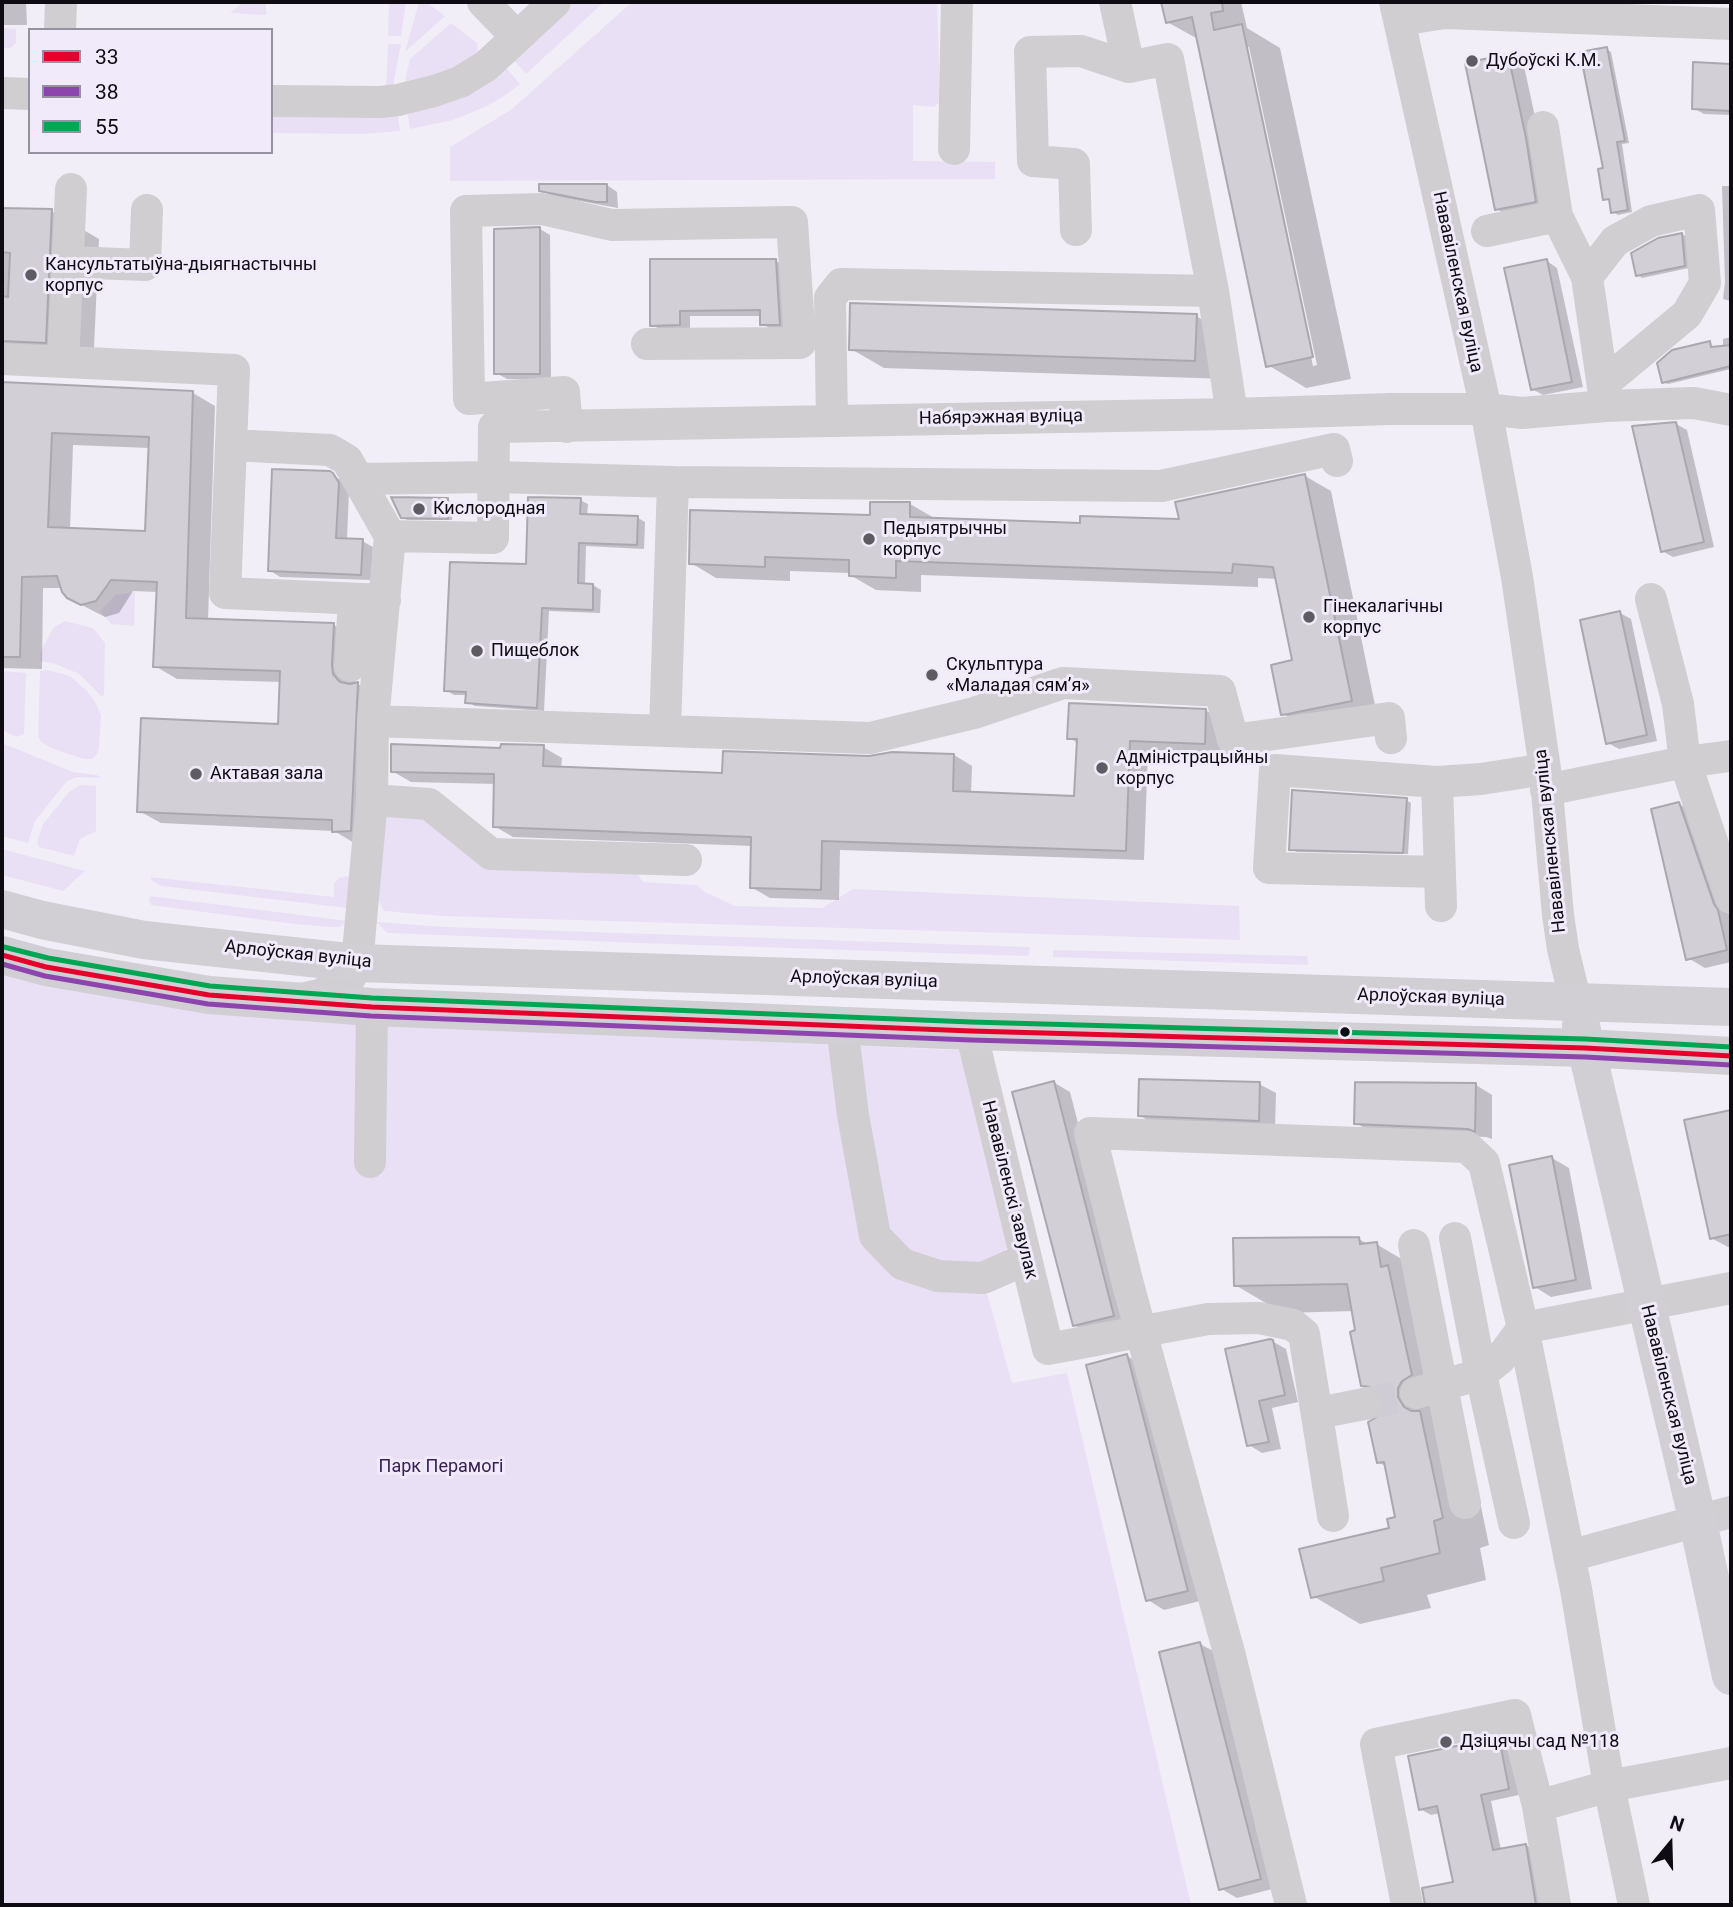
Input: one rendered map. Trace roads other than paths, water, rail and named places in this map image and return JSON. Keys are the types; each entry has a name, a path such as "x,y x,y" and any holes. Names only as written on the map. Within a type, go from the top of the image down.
{"main road":[{"name":"Арлоўская вуліца","path":"2,909 144,940 357,962 1731,1007"},
{"path":"2,955 46,967 195,993 372,1007 971,1031 1585,1048 1731,1056"},
{"name":"Нававіленская вуліца","path":"1576,1003 1646,1303 1715,1517 1731,1676"}],"street":[{"path":"60,28 61,2"},
{"path":"483,2 517,37"},
{"path":"273,101 381,102 415,97 460,82 486,66 555,2"},
{"path":"954,149 957,2"},
{"path":"1115,2 1129,67"},
{"path":"1398,11 1695,12 1731,24"},
{"name":"Нававіленская вуліца","path":"1398,11 1486,409 1517,577 1545,780 1558,915 1576,1003"},
{"path":"1076,230 1074,164 1033,161 1030,52 1082,51 1129,67 1168,59 1213,291 1232,414"},
{"path":"2,93 28,94"},
{"path":"1543,127 1557,216 1587,277 1604,395"},
{"path":"63,362 71,189"},
{"path":"567,427 564,392 470,399 466,211 542,209 612,225 792,222 800,343 647,344"},
{"path":"68,262 145,265 147,210"},
{"path":"1587,277 1615,241 1651,221 1699,210 1705,283 1687,314 1604,395"},
{"path":"1487,230 1557,216"},
{"path":"832,420 830,298 841,284 1213,291"},
{"path":"2,359 234,370 225,593 385,600"},
{"name":"Набярэжная вуліца","path":"494,477 494,428 1392,409 1486,409 1522,413 1604,395 1694,403 1731,410"},
{"path":"231,445 330,450 347,460 390,536 373,721 372,800 357,962 350,978 335,987 320,995 288,1002"},
{"path":"358,479 494,477 673,482 1161,486 1334,449 1337,461"},
{"path":"390,536 493,538 494,477"},
{"path":"665,731 673,482"},
{"path":"350,666 354,598"},
{"path":"1651,599 1678,704 1685,762 1731,898"},
{"path":"373,721 870,738 974,713 1063,683 1220,691 1233,740 1390,718 1391,737"},
{"path":"1440,873 1269,868 1275,770 1437,782 1481,779 1545,780 1731,756"},
{"path":"1437,782 1441,906"},
{"path":"372,800 429,804 491,854 686,860"},
{"path":"370,1162 372,1007"},
{"path":"842,1026 853,1115 875,1236 902,1264 937,1276 983,1278 1026,1259"},
{"name":"Нававіленскі завулак","path":"971,1031 1048,1349 1141,1331"},
{"path":"1291,1905 1230,1656 1090,1133 1466,1147 1484,1164 1523,1328 1569,1556 1609,1786 1634,1905"},
{"path":"1455,1238 1481,1374 1514,1523"},
{"path":"1414,1245 1429,1390 1465,1503"},
{"path":"1429,1390 1481,1374 1500,1359 1523,1328 1731,1288"},
{"path":"1141,1331 1208,1320 1259,1318 1293,1325 1304,1334 1333,1517"},
{"path":"1318,1413 1364,1404"},
{"path":"1569,1556 1715,1517"},
{"path":"1407,1905 1376,1744 1515,1715 1538,1806 1555,1905"},
{"path":"1538,1806 1609,1786 1731,1763"}],"tunnel":[{"path":"1364,1404 1416,1393"}],"place":[{"name":"Дубоўскі К.М.","path":"1472,61"},
{"name":"Кансультатыўна-дыягнастычны корпус","path":"31,275"},
{"name":"Кислородная","path":"419,509"},
{"name":"Педыятрычны корпус","path":"869,539"},
{"name":"Гінекалагічны корпус","path":"1309,617"},
{"name":"Пищеблок","path":"477,651"},
{"name":"Скульптура «Маладая сямʼя»","path":"932,675"},
{"name":"Адміністрацыйны корпус","path":"1102,768"},
{"name":"Актавая зала","path":"196,774"},
{"name":"Дзіцячы сад №118","path":"1446,1742"}],"park label":[{"name":"Парк Перамогі","path":"441,1467"}]}
